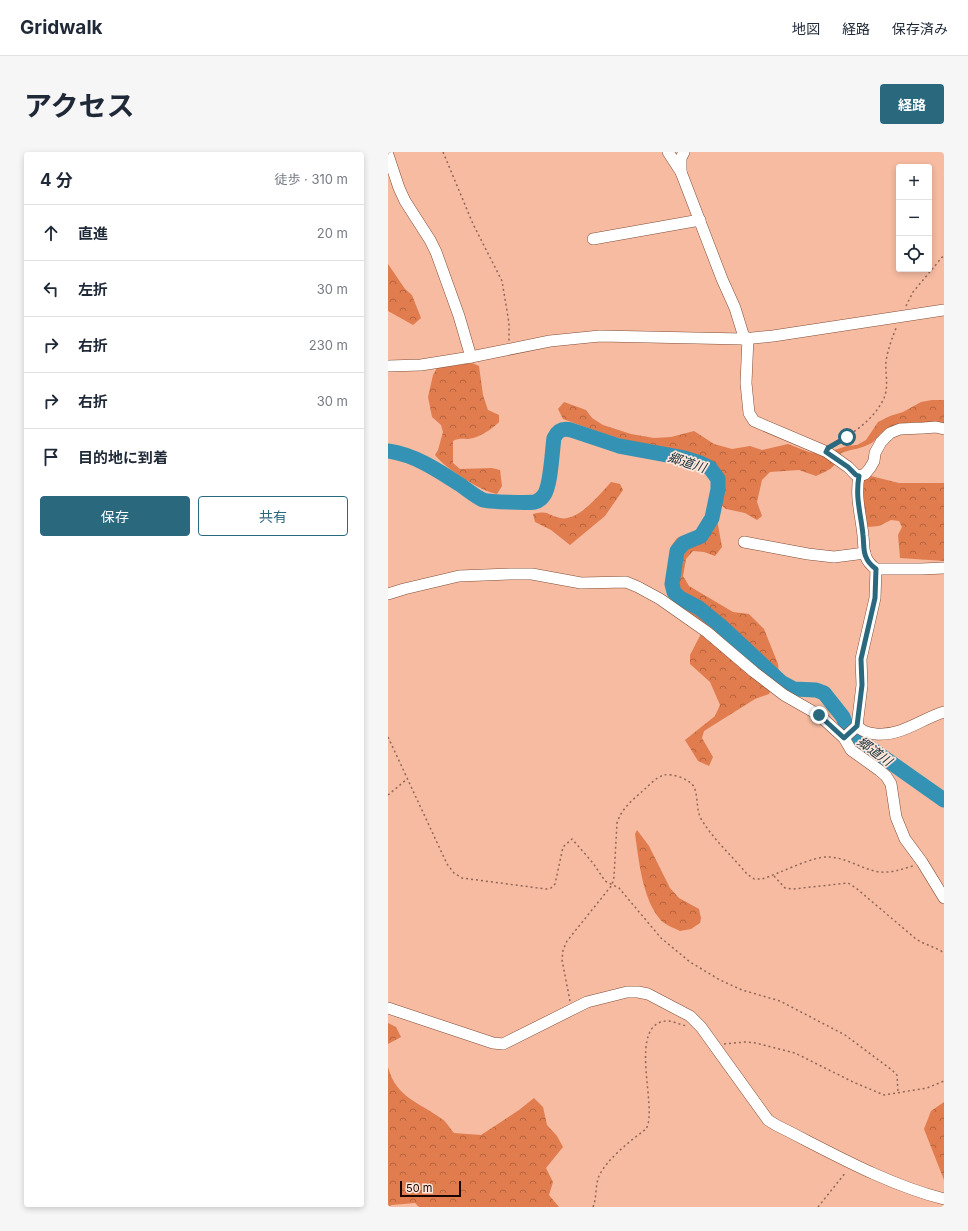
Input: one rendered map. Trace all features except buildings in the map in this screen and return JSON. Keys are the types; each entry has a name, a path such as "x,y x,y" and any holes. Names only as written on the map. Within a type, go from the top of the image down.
{"street":[{"path":"668,152 681,172 746,339 746,383 749,413 754,421 826,452 859,476 865,474 870,468 874,461 875,452 881,442 890,433 900,429 944,429"},
{"path":"681,172 681,158 684,152"},
{"path":"388,155 402,195 436,252 472,357"},
{"path":"594,239 700,220"},
{"path":"388,366 421,365 472,357 550,341 600,336 746,339 944,310"},
{"path":"859,476 857,486 858,506 866,559 871,566 876,569 944,568"},
{"path":"744,542 808,554 834,557 865,553"},
{"path":"876,569 875,598 861,659 862,685 851,731 851,750 879,770 891,784 896,817 905,840 922,862 944,898"},
{"path":"388,594 453,578 475,575 532,574 581,583 626,582 660,599 707,632 784,696 851,731 861,730 867,733 893,734 944,712"},
{"path":"388,1008 493,1043 503,1044 573,1007 586,1002 627,992 648,994 690,1016 716,1048 768,1120 852,1164 885,1179 944,1199"}],"path":[{"path":"443,152 473,224 502,281 509,324 510,343 508,350"},
{"path":"826,452 828,448 860,428 873,415 884,397 887,379 886,362 890,345 901,317 913,292 944,255"},
{"path":"388,737 446,864 454,873 462,878 546,889 551,888 555,884 563,847 572,839 593,862 605,881 619,888 661,938 690,962 720,980 742,990 780,1001 845,1035 897,1075 898,1093"},
{"path":"573,1007 570,1002 562,960 563,950 567,941 612,885 614,877 617,823 619,816 626,806 655,779 664,775 671,775 687,781 693,786 697,810 702,821 747,874 754,878 762,879 816,858 826,856 838,858 879,872 892,872 918,865 922,862"},
{"path":"388,795 407,779"},
{"path":"773,875 779,884 785,888 793,889 848,883 856,888 916,939 925,945 944,953"},
{"path":"593,1207 600,1174 620,1149 646,1129 648,1125 650,1112 646,1080 646,1057 648,1035 650,1030 660,1023 668,1021 692,1027 700,1027"},
{"path":"716,1048 728,1043 756,1043 795,1053 874,1092 884,1095 927,1088 944,1081"},
{"path":"818,1207 852,1164"}],"green space":[{"path":"388,264 405,289 412,295 421,318 413,325 388,311"},
{"path":"472,363 479,366 483,395 488,410 499,415 499,422 481,435 453,441 453,463 460,469 492,468 500,470 502,486 497,494 463,478 435,455 443,432 441,425 432,417 428,397 433,375 437,368"},
{"path":"944,400 944,423 913,422 891,427 882,432 869,444 861,448 841,453 832,468 816,476 799,470 770,472 762,480 757,502 762,516 757,520 745,513 726,509 720,504 723,489 722,476 716,467 702,457 685,452 650,447 596,431 563,419 558,409 564,402 586,410 592,418 603,425 631,434 654,438 671,437 694,431 714,444 732,449 750,446 762,450 788,444 809,452 822,454 847,446 857,445 866,440 878,422 903,412 921,402"},
{"path":"871,476 899,483 944,483 944,561 900,558 898,535 902,527 899,521 891,520 879,526 868,527 859,501 860,481"},
{"path":"611,482 620,484 623,490 605,516 570,545 551,530 535,522 533,514 538,513 545,513 560,518 574,516 595,500"},
{"path":"716,519 722,547 715,556 704,552 693,551 686,559 683,576 689,586 733,612 749,614 764,629 778,664 779,674 769,694 755,699 704,731 702,738 713,757 709,766 698,761 685,740 715,716 720,705 710,682 690,664 690,655 702,632 688,613 676,602 668,581 672,545 677,538 693,532 701,527 705,520"},
{"path":"637,830 649,846 670,888 679,898 699,909 701,918 700,923 691,929 680,931 669,926 661,920 653,909 642,878 635,834"},
{"path":"388,1023 396,1027 401,1037 388,1044"},
{"path":"388,1067 397,1086 403,1093 444,1120 454,1133 481,1135 519,1110 534,1098 543,1107 547,1125 557,1136 563,1147 546,1168 553,1182 549,1195 559,1207 419,1207 415,1203 392,1205 388,1207"},
{"path":"944,1102 944,1180 924,1129 931,1111"}],"waterway":[{"name":"郷道川","path":"388,451 408,456 427,464 483,500 500,502 535,502 543,496 550,476 554,438 559,431 566,429 619,446 684,458 710,468 718,479 718,489 712,518 701,536 684,543 677,551 672,584 674,592 680,598 699,608 721,626 781,682 794,689 816,690 824,693 843,717 848,730 856,738 944,800"}],"route":[{"path":"819,715 844,738 857,726 862,685 861,659 875,598 877,577 876,569 871,566 866,559 858,506 857,486 859,476 826,452 828,448 847,437"}]}
